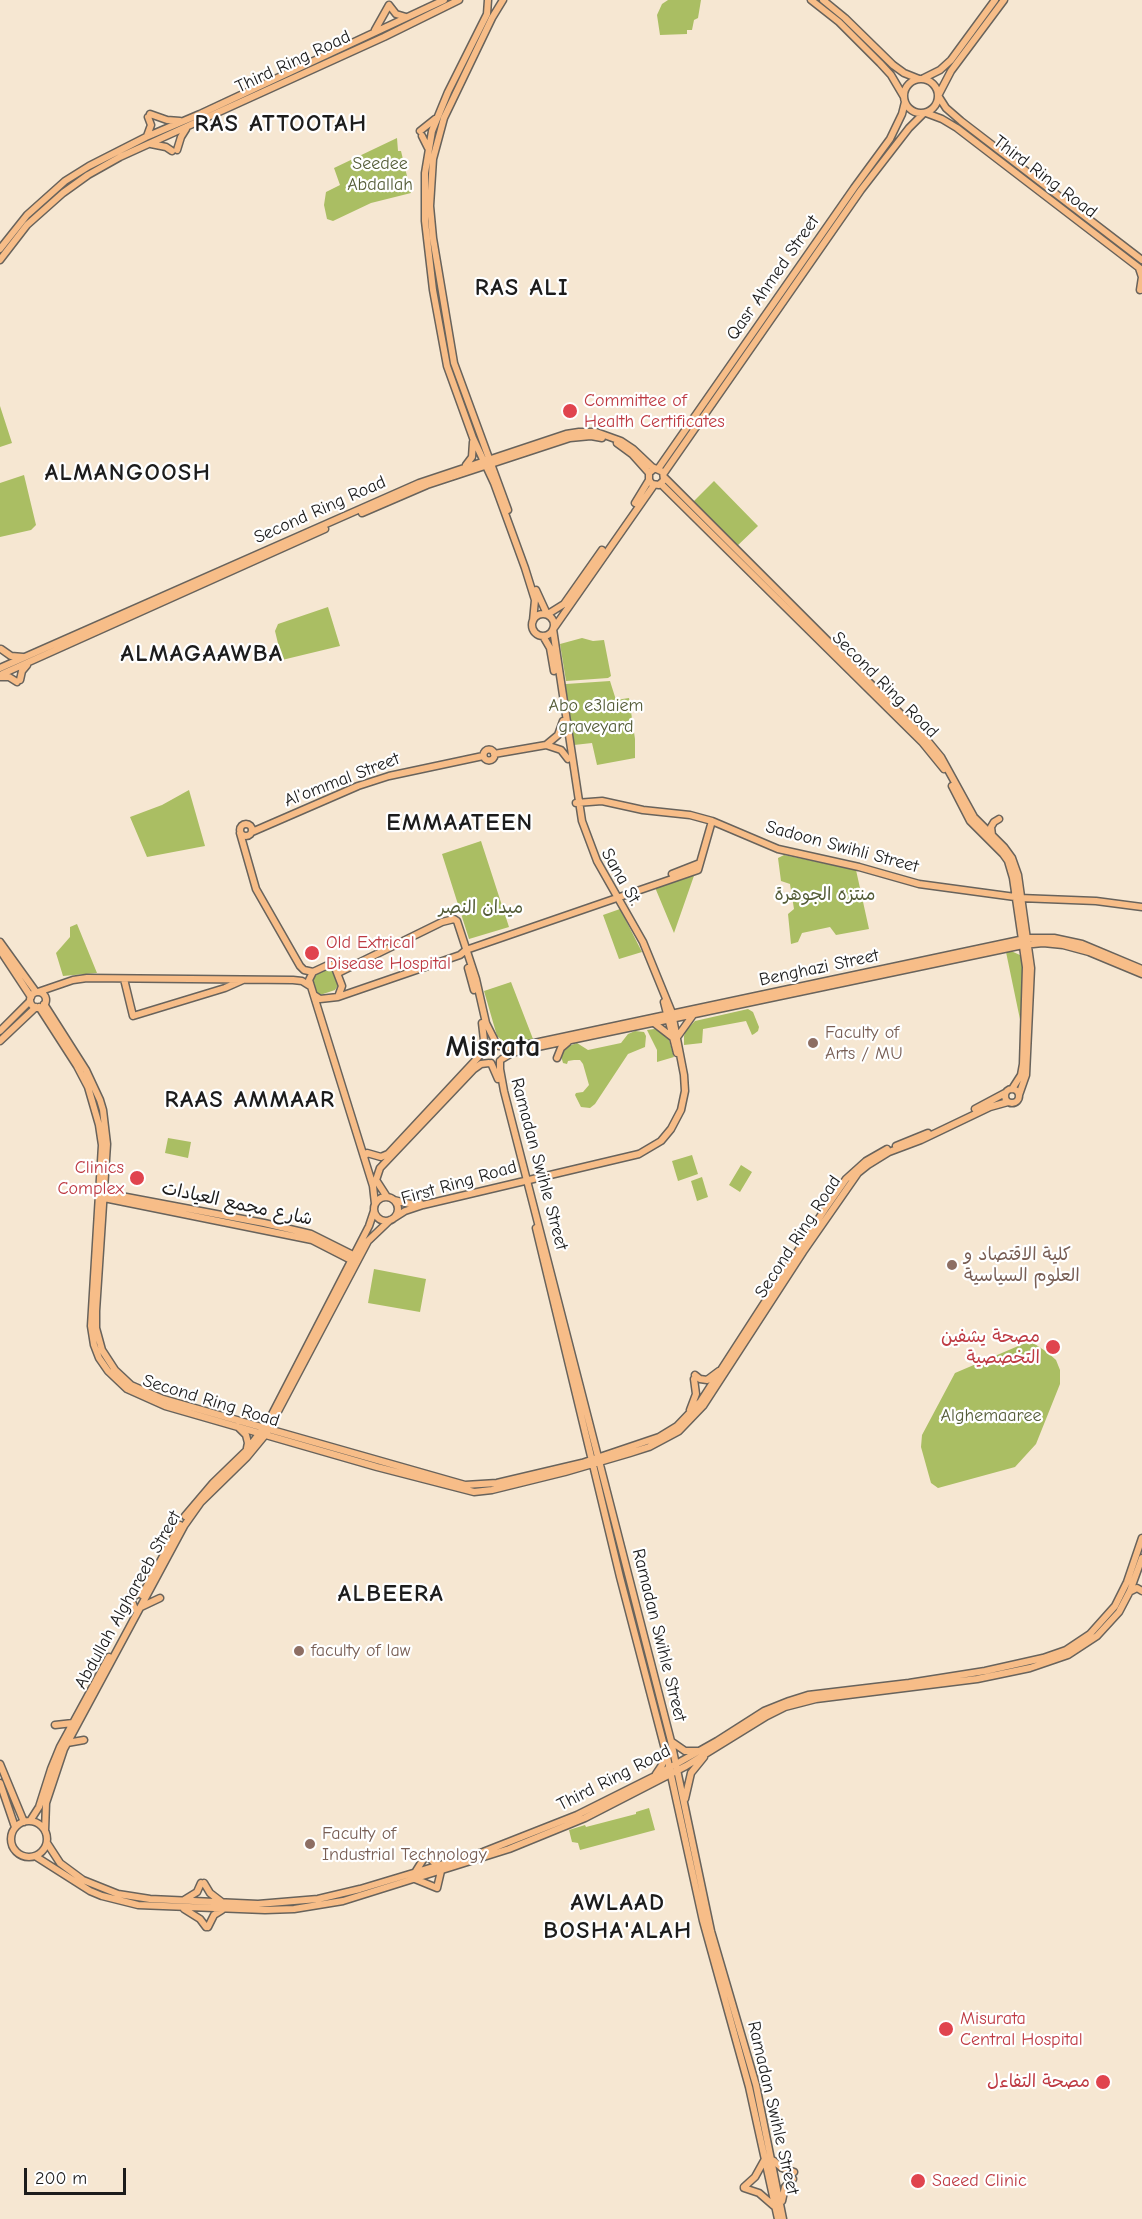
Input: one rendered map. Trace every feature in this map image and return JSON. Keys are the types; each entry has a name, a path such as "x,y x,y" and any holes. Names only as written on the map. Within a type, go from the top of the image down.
{"main road":[{"name":"Third Ring Road","path":"0,260 27,225 63,193 96,171 186,124 444,0"},
{"name":"Third Ring Road","path":"0,249 27,215 65,181 89,166 146,137 186,124 384,37 459,0"},
{"path":"488,0 487,14 437,116 428,148 424,208 433,290 447,366 473,438 495,481 539,600 547,614 554,620 568,759 582,821 593,853 638,933 666,1001 676,1009 690,1012 675,1037 654,1021 662,1012 666,1001"},
{"path":"495,0 503,0"},
{"path":"487,462 454,363 433,238 430,206 433,159 444,118 503,0"},
{"path":"811,0 834,17 880,63 893,79 912,111 925,114 933,110 951,71 1004,0"},
{"path":"823,0 893,65 904,73 935,86 939,96"},
{"path":"904,100 906,87 914,80 940,70 951,60 995,0"},
{"path":"373,33 382,21 389,4 396,14 406,17"},
{"name":"Third Ring Road","path":"939,96 946,108 961,121 1142,260"},
{"name":"Qasr Ahmed Street","path":"554,629 854,188 890,139 899,123 904,100"},
{"name":"Third Ring Road","path":"925,114 942,119 957,128 1141,269"},
{"name":"Qasr Ahmed Street","path":"547,614 564,604 861,190 909,128 925,114"},
{"path":"146,137 151,125 149,116 186,124 175,151 150,144"},
{"path":"428,148 421,133 437,116"},
{"path":"1141,269 1140,290 1142,289"},
{"name":"Second Ring Road","path":"0,676 32,658 465,469 573,432 596,432 613,437 627,445 933,754 944,769 970,821 1008,861 1018,897"},
{"path":"473,438 472,457 465,469 482,472 495,481 534,593 535,632 543,636 550,648 577,801"},
{"path":"482,442 491,453 510,455"},
{"path":"495,481 500,465 510,455"},
{"name":"Second Ring Road","path":"657,476 927,740 941,757 974,817 1007,850 1014,863 1025,942"},
{"path":"533,621 537,615 547,614"},
{"path":"543,636 554,629"},
{"path":"1,649 15,658 32,658"},
{"path":"0,676 18,681 32,658"},
{"name":"Second Ring Road","path":"0,668 32,658"},
{"path":"548,745 558,735 563,721"},
{"path":"548,745 567,741"},
{"path":"548,745 561,750 568,759"},
{"name":"Al'ommal Street","path":"247,824 265,826 358,786 389,776 483,756 489,760 494,754 548,745"},
{"name":"Sadoon Swihli Street","path":"577,801 607,802 643,810 690,815 712,821 778,849 859,867 920,884 1018,897 1096,901 1142,907"},
{"path":"993,836 991,827 999,819"},
{"path":"0,1031 34,996 58,985 82,978 294,980 305,982 320,999 338,997 699,867 712,821"},
{"path":"245,851 252,827 247,824 240,827 240,833 245,851 256,889 300,966 312,973"},
{"path":"240,833 243,836 251,834 265,826"},
{"name":"Sana St.","path":"617,897 666,1001"},
{"path":"338,972 451,920 457,921 484,1028 485,1059 490,1063"},
{"name":"Benghazi Street","path":"501,1060 512,1053 690,1012 1025,942 1054,938 1078,943 1142,971"},
{"path":"0,942 41,1004"},
{"path":"595,1461 649,1447 679,1431 696,1415 722,1369 820,1223 839,1190 855,1170 875,1155 940,1128 1012,1089 1021,1075 1023,1064 1025,942"},
{"path":"1025,942 1031,968"},
{"name":"Benghazi Street","path":"690,1012 1007,948 1025,942 1063,945 1142,971"},
{"path":"1005,1093 1008,1102 1016,1102 1024,1086 1027,1072 1031,968 1035,949 1043,943"},
{"path":"1007,948 1021,954 1026,962"},
{"path":"0,950 41,1004"},
{"path":"312,973 309,980 374,1191 375,1208 380,1219 392,1219 398,1209 376,1180 380,1168 474,1069 481,1064 501,1060 503,1053 486,1023 476,979 465,951"},
{"path":"294,980 330,964 336,967 342,986 338,997"},
{"path":"124,979 133,1016 230,986 244,979"},
{"path":"0,1041 41,1004 58,985"},
{"name":"First Ring Road","path":"391,1199 410,1204 421,1203 510,1181 619,1160 639,1154 661,1141 671,1130 681,1110 684,1083 666,1001"},
{"name":"Second Ring Road","path":"41,1004 81,1060 100,1100 107,1144 96,1311 97,1333 102,1350 110,1364 125,1380 144,1392 256,1426 265,1431"},
{"name":"Second Ring Road","path":"41,1004 88,1087 101,1134 90,1311 94,1345 99,1358 114,1377 135,1394 165,1406 280,1435 377,1467 474,1492 492,1490 595,1461"},
{"name":"Benghazi Street","path":"498,1045 514,1047 654,1021"},
{"name":"First Ring Road","path":"392,1219 412,1208 628,1154 643,1148 660,1137 675,1115 680,1094 680,1073 675,1037"},
{"path":"558,1058 561,1047 572,1039"},
{"path":"363,1157 367,1153 381,1157 388,1154 490,1045 498,1045"},
{"name":"Ramadan Swihle Street","path":"501,1060 502,1082 595,1461 671,1741 674,1790 703,1921 769,2159"},
{"name":"Ramadan Swihle Street","path":"490,1063 497,1075 526,1178"},
{"path":"1012,1089 1017,1090 1019,1095"},
{"name":"Second Ring Road","path":"710,1392 820,1223 852,1180 868,1165 890,1152 990,1107 1008,1102"},
{"path":"619,1160 630,1165 639,1154"},
{"name":"شارع مجمع العيادات","path":"104,1195 312,1240 355,1259"},
{"path":"375,1208 380,1199 391,1199"},
{"name":"Abdullah Alghareeb Street","path":"149,1586 192,1514 220,1482 256,1448 355,1259 375,1208"},
{"name":"Abdullah Alghareeb Street","path":"272,1419 345,1271 372,1236 392,1219"},
{"path":"345,1271 341,1251 351,1248 361,1240"},
{"path":"684,1420 695,1400 694,1377 707,1380 722,1369"},
{"path":"595,1461 659,1437 684,1420 710,1392"},
{"path":"256,1426 272,1419 274,1429 280,1435 256,1448"},
{"path":"234,1424 246,1435 248,1443 246,1451"},
{"name":"Abdullah Alghareeb Street","path":"27,1821 39,1807 51,1769 188,1512 213,1483 265,1431"},
{"name":"Ramadan Swihle Street","path":"595,1461 597,1482 665,1750 685,1802 709,1920 756,2085 778,2207 778,2219"},
{"path":"581,1466 591,1471 597,1482"},
{"name":"Third Ring Road","path":"673,1769 764,1711 798,1698 986,1671 1043,1658 1066,1650 1090,1635 1115,1606 1127,1582 1142,1538"},
{"name":"Third Ring Road","path":"47,1843 54,1856 70,1871 104,1890 150,1899 280,1910 343,1901 416,1879 592,1808 706,1754 767,1716 801,1703 977,1679 1030,1668 1068,1655 1091,1641 1111,1622 1130,1591 1142,1558"},
{"path":"149,1586 158,1598 138,1608 131,1597 149,1586"},
{"path":"1130,1591 1137,1588 1142,1591"},
{"path":"75,1724 83,1739 65,1743 56,1725 75,1724"},
{"path":"671,1741 684,1750 698,1751"},
{"name":"Abdullah Alghareeb Street","path":"45,1832 45,1811 49,1792 65,1743"},
{"path":"665,1750 662,1765 654,1780 674,1790"},
{"path":"685,1802 689,1778 706,1754"},
{"path":"0,1764 27,1821"},
{"path":"0,1783 15,1827 11,1840 15,1851 23,1857 35,1856 43,1851 47,1843 45,1832 39,1824 27,1821 15,1827"},
{"path":"416,1871 426,1855 439,1868 437,1888 416,1879"},
{"name":"Third Ring Road","path":"35,1856 73,1882 102,1896 138,1905 181,1908 318,1899 360,1889 416,1871 439,1868"},
{"path":"181,1908 198,1916 207,1927 223,1906 203,1883 194,1895 182,1900"},
{"path":"769,2159 794,2175 784,2187 778,2207 763,2195 744,2188 769,2159"},
{"name":"Ramadan Swihle Street","path":"778,2207 783,2219"}],"green space":[{"path":"668,0 701,0 698,18 694,20 692,30 687,30 687,34 660,35 657,15 662,4"},
{"name":"Seedee Abdallah","path":"397,138 398,151 401,151 411,193 371,203 333,221 327,219 324,205 326,192 340,185 334,168"},
{"path":"0,406 12,443 0,447"},
{"path":"24,475 36,525 31,530 0,537 0,483"},
{"path":"714,481 758,526 736,547 692,503"},
{"path":"328,607 340,646 282,660 275,631 278,624"},
{"path":"582,638 593,641 604,640 611,676 566,681 560,644"},
{"name":"Abo e3laiem graveyard","path":"610,681 616,700 629,698 635,739 635,758 597,765 592,743 574,745 564,686"},
{"path":"189,790 205,846 147,857 130,817 162,805"},
{"name":"ميدان النصر","path":"481,841 509,927 469,939 442,854"},
{"name":"منتزه الجوهرة","path":"784,855 856,870 869,929 836,935 830,927 802,933 798,942 791,944 788,914 794,909 790,884 781,881 778,858"},
{"path":"696,870 674,933 654,885"},
{"path":"620,909 642,952 619,959 603,915"},
{"path":"77,924 97,973 63,976 56,953 70,937 70,927"},
{"path":"1011,951 1020,955 1024,965 1022,1029 1006,952"},
{"path":"329,969 335,970 339,984 335,990 317,994 313,979 317,974"},
{"path":"511,982 533,1039 511,1044 497,1036 484,991"},
{"path":"748,1009 753,1012 759,1027 754,1034 752,1035 746,1021 703,1029 702,1043 684,1045 686,1030 695,1021"},
{"path":"654,1029 668,1036 674,1057 657,1062 657,1050 647,1030"},
{"path":"635,1031 644,1032 645,1047 628,1054 595,1104 590,1108 581,1107 575,1095 583,1092 589,1085 583,1064 580,1060 563,1063 561,1056 563,1050 577,1043 588,1050 621,1043 628,1034"},
{"path":"168,1138 191,1142 188,1158 165,1153"},
{"path":"692,1155 698,1174 678,1181 672,1161"},
{"path":"741,1165 752,1172 740,1192 729,1185"},
{"path":"702,1177 708,1197 697,1201 691,1181"},
{"path":"374,1269 426,1279 420,1312 368,1303"},
{"name":"Alghemaaree","path":"1030,1341 1056,1360 1060,1370 1060,1384 1036,1444 1015,1467 938,1488 931,1483 921,1447 922,1435 955,1373"},
{"path":"649,1808 655,1830 580,1850 578,1843 572,1842 569,1830 636,1814 636,1812"}],"place":[{"name":"Committee of Health Certificates","path":"570,411"},
{"name":"Old Extrical Disease Hospital","path":"312,953"},
{"name":"Faculty of Arts / MU","path":"813,1043"},
{"name":"Clinics Complex","path":"137,1178"},
{"name":"كلية الاقتصاد و العلوم السياسية","path":"952,1265"},
{"name":"مصحة يشفين التخصصية","path":"1053,1347"},
{"name":"faculty of law","path":"299,1651"},
{"name":"Faculty of Industrial Technology","path":"310,1844"},
{"name":"Misurata Central Hospital","path":"946,2029"},
{"name":"مصحة التفاءل","path":"1103,2082"},
{"name":"Saeed Clinic","path":"918,2181"}],"district":[{"name":"RAS ATTOOTAH","path":"281,124"},
{"name":"RAS ALI","path":"522,288"},
{"name":"ALMANGOOSH","path":"128,473"},
{"name":"ALMAGAAWBA","path":"202,654"},
{"name":"EMMAATEEN","path":"460,823"},
{"name":"Misrata","path":"493,1048"},
{"name":"RAAS AMMAAR","path":"250,1100"},
{"name":"ALBEERA","path":"391,1594"},
{"name":"AWLAAD BOSHA'ALAH","path":"618,1917"}]}
